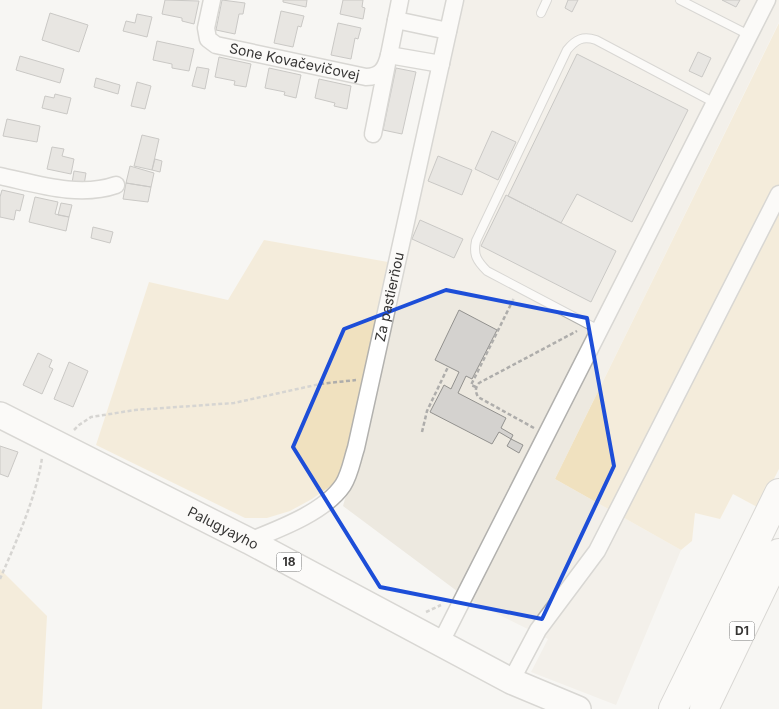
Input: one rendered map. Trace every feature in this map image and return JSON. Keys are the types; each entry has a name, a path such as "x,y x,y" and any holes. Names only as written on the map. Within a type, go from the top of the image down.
{"highway":[{"name":"D1","path":"675,705 779,492"},
{"name":"D1","path":"704,709 779,553"}],"main road":[{"name":"Palugyayho","path":"0,414 249,541 511,681 578,709"}],"street":[{"name":"Sone Kovačevičovej","path":"212,0 206,28 208,39 216,45 366,77 380,74 388,59"},
{"path":"373,134 400,0"},
{"name":"Za pastierňou","path":"249,541 284,527 331,499 339,491 350,470 455,0"},
{"path":"440,644 546,434 594,328 715,103 767,0"},
{"path":"396,20 448,32"},
{"path":"388,59 441,64"},
{"path":"0,176 70,190 101,190 116,185"},
{"path":"511,681 538,630 597,551 779,194"}],"lane":[{"path":"541,14 547,0"},
{"path":"680,0 749,36"},
{"path":"594,328 487,271 475,258 474,249 476,241 567,50 572,43 580,38 596,40 715,103"}],"path":[{"path":"476,387 471,385 519,288"},
{"path":"546,434 478,397 476,387 480,383 594,328"},
{"path":"422,432 427,411 448,367"},
{"path":"70,436 79,425 91,417 135,410 234,403 320,384 370,379"},
{"path":"0,579 15,547 39,476 43,450"}],"highlighted area":[{"path":"446,290 587,318 614,466 542,619 380,587 293,447 344,329"}],"shaded area":[{"path":"462,0 779,0 779,22 555,479 681,550 616,705 531,672 548,639 469,600 343,506 377,386"},
{"path":"779,23 779,469 759,508 733,494 720,519 695,513 692,541 681,550 555,479"},
{"path":"264,240 388,262 347,459 335,483 290,511 267,518 245,518 96,445 149,282 228,300"},
{"path":"0,569 47,616 42,709 0,709"}],"building":[{"path":"165,0 199,1 194,24 182,21 182,18 162,14"},
{"path":"222,0 245,3 243,14 239,14 235,34 216,30"},
{"path":"283,0 307,0 306,7 283,2"},
{"path":"343,0 363,0 362,7 365,8 363,19 340,14"},
{"path":"568,0 578,0 572,12 565,8"},
{"path":"722,0 740,0 736,7"},
{"path":"281,11 304,16 301,27 298,26 293,47 274,43"},
{"path":"50,13 88,25 79,52 42,40"},
{"path":"137,14 152,17 147,37 123,31 126,21 135,23"},
{"path":"338,23 361,28 358,39 355,38 351,59 331,55"},
{"path":"157,41 194,49 189,71 172,68 172,64 153,60"},
{"path":"698,52 711,58 702,77 689,71"},
{"path":"577,54 688,110 632,222 577,194 561,223 508,196"},
{"path":"20,56 64,69 60,83 16,70"},
{"path":"219,57 251,64 246,87 234,85 235,81 215,77"},
{"path":"197,67 209,69 205,89 192,86"},
{"path":"269,68 301,75 296,98 284,95 285,92 265,88"},
{"path":"396,68 416,72 402,134 383,130"},
{"path":"96,78 120,85 118,94 94,87"},
{"path":"319,79 351,86 347,109 334,106 335,103 315,98"},
{"path":"137,82 151,86 145,109 131,106"},
{"path":"55,94 71,98 67,114 42,108 45,96 54,98"},
{"path":"7,119 40,126 37,142 3,136"},
{"path":"492,131 516,142 498,180 475,169"},
{"path":"142,135 159,139 152,170 134,166"},
{"path":"52,147 64,149 62,156 74,159 71,174 47,169"},
{"path":"438,156 472,170 462,195 428,181"},
{"path":"155,159 162,161 160,172 152,170"},
{"path":"130,166 154,173 151,187 126,183"},
{"path":"74,171 86,173 84,185 72,183"},
{"path":"126,183 151,187 148,202 123,199"},
{"path":"2,190 24,195 20,211 16,210 14,220 0,217"},
{"path":"506,195 616,251 591,302 481,246"},
{"path":"35,197 58,202 55,214 69,217 66,231 29,222"},
{"path":"61,203 72,205 69,217 58,215"},
{"path":"420,220 463,239 454,258 412,239"},
{"path":"93,227 113,232 110,243 91,238"},
{"path":"459,310 497,330 472,379 466,376 458,393 506,418 501,428 513,435 511,439 499,432 492,444 430,412 444,385 451,389 459,372 435,360"},
{"path":"38,353 52,360 49,367 53,369 42,394 23,385"},
{"path":"69,362 88,371 73,407 54,399"},
{"path":"511,439 523,445 519,453 507,446"},
{"path":"0,446 18,452 8,477 0,474"}]}
